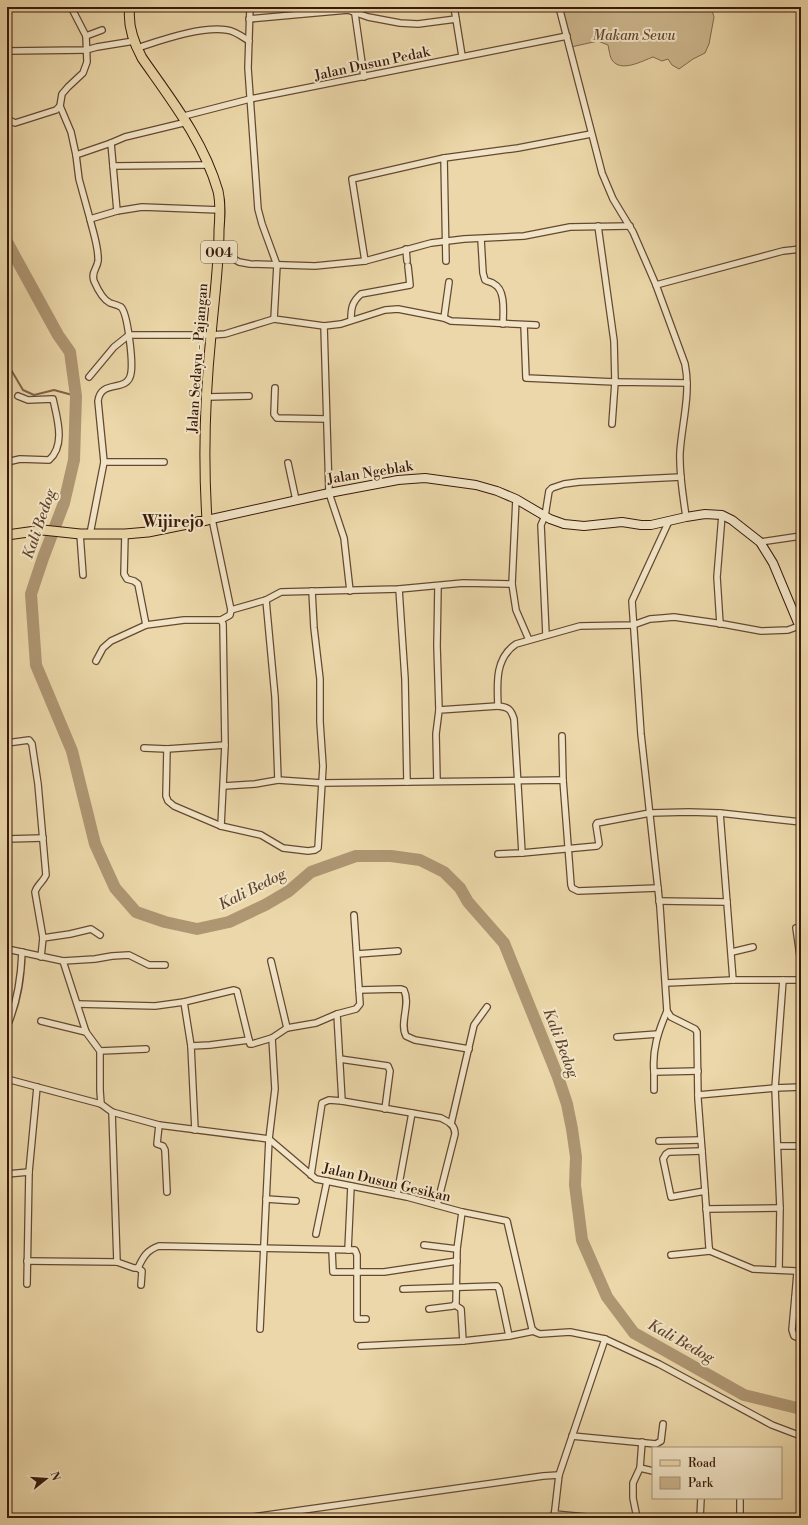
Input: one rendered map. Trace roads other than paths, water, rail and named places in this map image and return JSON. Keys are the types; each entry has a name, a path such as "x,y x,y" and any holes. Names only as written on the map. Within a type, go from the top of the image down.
{"main road":[{"name":"Jalan Sedayu - Pajangan","path":"130,7 130,26 142,58 185,119 196,138 208,164 218,192 220,210 219,250 207,397 206,450 209,519"},
{"name":"Jalan Ngeblak","path":"7,535 43,530 82,534 125,534 148,532 329,493 398,480 426,478 476,485 497,491 516,499 556,522 584,526 622,522 651,525 705,514 722,516"},
{"path":"722,516 732,520 760,542 773,563 800,628"}],"street":[{"path":"72,7 86,36 86,67 84,73 68,86 62,94 60,106 71,132 79,179 90,219 98,259 93,274 94,279 106,301 122,308 129,335 131,373 129,379 124,384 106,388 98,395 104,462 82,534 83,575"},
{"path":"250,7 248,68 258,209 277,265 274,319"},
{"path":"454,7 462,56"},
{"path":"559,7 591,134 606,186 630,226 656,285 685,364 687,383 680,453 681,477 686,517"},
{"path":"249,19 354,9 368,17 400,23 418,24 456,19"},
{"path":"354,9 364,77"},
{"path":"86,36 102,30"},
{"path":"7,51 86,50 97,47 136,44 215,30 228,30 239,34 249,41"},
{"name":"Jalan Dusun Pedak","path":"76,155 125,137 250,99 567,36"},
{"path":"7,119 15,123 56,110 60,106"},
{"path":"365,261 352,178 444,158 518,148 591,134"},
{"path":"111,143 117,211"},
{"path":"444,158 446,261"},
{"path":"113,166 208,164"},
{"path":"90,219 117,211 142,207 220,210"},
{"path":"598,226 614,341 615,382 612,424"},
{"path":"219,250 239,262 250,264 315,266 365,261 406,249 446,241 524,236 570,227 630,226"},
{"path":"481,239 483,273 485,280 494,283 500,288 502,296 503,324"},
{"path":"351,320 351,307 361,294 410,285 406,249"},
{"path":"656,285 784,251 801,249"},
{"path":"444,318 449,282"},
{"path":"89,377 114,347 129,335 211,336 225,334 274,319 324,326 341,324 385,310 398,309 444,318 451,321 536,325"},
{"path":"524,325 526,378 615,382 687,383"},
{"path":"324,326 329,493 344,538 350,591"},
{"path":"275,388 274,414 277,418 326,419"},
{"path":"7,462 20,459 49,460 54,454 58,440 58,426 53,399 28,400 18,396"},
{"path":"207,397 249,396"},
{"path":"104,462 164,462"},
{"path":"288,463 296,500"},
{"path":"546,635 541,525 545,516 549,491 552,488 564,484 681,477"},
{"path":"516,499 512,584 516,610 529,640"},
{"path":"720,624 717,577 722,516"},
{"path":"96,661 103,648 110,641 146,625 184,620 221,620 230,615 231,610 209,519"},
{"path":"654,1090 654,1046 667,1011 666,983 658,888 640,734 632,601 669,521"},
{"path":"125,534 124,574 127,579 138,584 146,625"},
{"path":"760,542 801,536"},
{"path":"231,610 266,600 281,592 399,589 464,583 512,584"},
{"path":"437,780 436,734 439,710 437,646 438,586"},
{"path":"399,589 405,679 408,782"},
{"path":"166,749 166,796 168,801 185,812 221,826 260,835 285,849 308,851 315,850 318,847 323,766 320,722 320,679 314,628 312,592"},
{"path":"266,600 275,696 278,780"},
{"path":"498,706 498,675 502,661 511,647 529,640 580,626 633,625 650,619 674,617 761,631 800,628"},
{"path":"221,620 224,628 225,745 221,826"},
{"path":"439,710 498,706 506,707 512,712 514,719 522,854"},
{"path":"562,736 563,780 571,885 574,890 658,888"},
{"path":"7,743 29,740 32,744 38,784 46,875 44,880 36,887 35,892 43,938 41,957"},
{"path":"144,748 166,749 225,745"},
{"path":"224,786 255,784 278,780 322,783 408,782 437,780 563,780"},
{"path":"498,854 522,854 598,845 597,823 650,813 720,813 801,822"},
{"path":"720,813 733,980"},
{"path":"7,839 43,838"},
{"path":"659,901 727,902"},
{"path":"78,1004 155,1006 184,1002 236,990 238,992 250,1044 272,1038 287,1028 316,1023 337,1014 352,1011 359,1007 354,915"},
{"path":"796,928 799,938 801,963"},
{"path":"43,938 91,930 100,935"},
{"path":"732,952 753,947"},
{"path":"7,949 63,961 125,955 133,957 149,966 165,965"},
{"path":"357,954 398,951"},
{"path":"7,1024 11,1017 20,988 22,952"},
{"path":"63,961 86,1032 100,1051 101,1104"},
{"path":"271,961 287,1028"},
{"path":"666,983 733,980 801,980"},
{"path":"778,1270 780,1208 775,1088 783,980"},
{"path":"359,990 404,990 406,998 404,1031 406,1036 415,1040 468,1049"},
{"path":"184,1002 191,1046 195,1130"},
{"path":"451,1124 474,1025 487,1006"},
{"path":"667,1011 671,1017 697,1030 698,1095 710,1251"},
{"path":"337,1014 342,1101"},
{"path":"42,1021 86,1032"},
{"path":"617,1037 658,1034"},
{"path":"260,1329 269,1139 275,1089 272,1038"},
{"path":"191,1046 249,1040"},
{"path":"100,1051 146,1049"},
{"path":"340,1059 388,1066 390,1071 385,1109"},
{"path":"654,1072 698,1071"},
{"path":"7,1080 101,1104 112,1112 158,1125 269,1139"},
{"path":"27,1284 29,1172 37,1087"},
{"path":"698,1095 801,1087"},
{"path":"311,1175 322,1103 328,1100 342,1101 441,1118 451,1124 455,1130 455,1134 437,1205"},
{"path":"112,1112 117,1262"},
{"path":"397,1195 412,1113"},
{"path":"158,1125 158,1144 166,1150 167,1192"},
{"name":"Jalan Dusun Gesikan","path":"269,1139 316,1179 397,1195 462,1212 507,1221 532,1328"},
{"path":"659,1141 701,1140"},
{"path":"778,1146 801,1146"},
{"path":"702,1151 669,1152 663,1159 671,1197 705,1190"},
{"path":"7,1174 29,1172"},
{"path":"316,1234 327,1181"},
{"path":"348,1250 351,1186"},
{"path":"266,1199 296,1201"},
{"path":"706,1209 780,1208"},
{"path":"455,1304 457,1286 457,1249 462,1212"},
{"path":"424,1245 457,1249"},
{"path":"138,1268 146,1253 152,1248 159,1246 355,1250 357,1252 357,1319 366,1319"},
{"path":"332,1250 333,1274 398,1270 457,1261"},
{"path":"671,1255 710,1251 754,1269 794,1270 796,1272 798,1297 792,1330 794,1336 801,1339"},
{"path":"27,1261 117,1262 138,1268 142,1273 141,1285"},
{"path":"402,1289 457,1286 498,1287 509,1336"},
{"path":"429,1309 447,1307 455,1304"},
{"path":"455,1304 461,1308 463,1341"},
{"path":"361,1346 463,1341 509,1336 532,1328 540,1334 570,1332 604,1339 659,1364 772,1425 801,1436"},
{"path":"597,1518 554,1516 559,1475 604,1339"},
{"path":"572,1436 659,1443 661,1441 663,1424"},
{"path":"637,1518 633,1483 640,1468 642,1442"},
{"path":"640,1468 652,1471"},
{"path":"246,1518 559,1475"},
{"path":"700,1518 701,1499"},
{"path":"740,1499 740,1518"},
{"path":"800,1518 801,1509"}],"waterway":[{"name":"Kali Bedog","path":"7,242 58,335 70,352 76,396 74,460 64,503 31,594 36,665 72,751 95,844 115,888 136,912 165,922 197,929 229,922 265,905 289,891 311,872 356,856 391,856 420,860 444,872 460,888 468,902 504,943 558,1077 567,1104 572,1129 576,1157 575,1185 582,1240 607,1297 634,1333 744,1395 801,1409"},
{"path":"7,363 23,390 34,395 54,390 76,396"}],"district":[{"name":"Wijirejo","path":"173,521"}],"park label":[{"name":"Makam Sewu","path":"634,35"}]}
